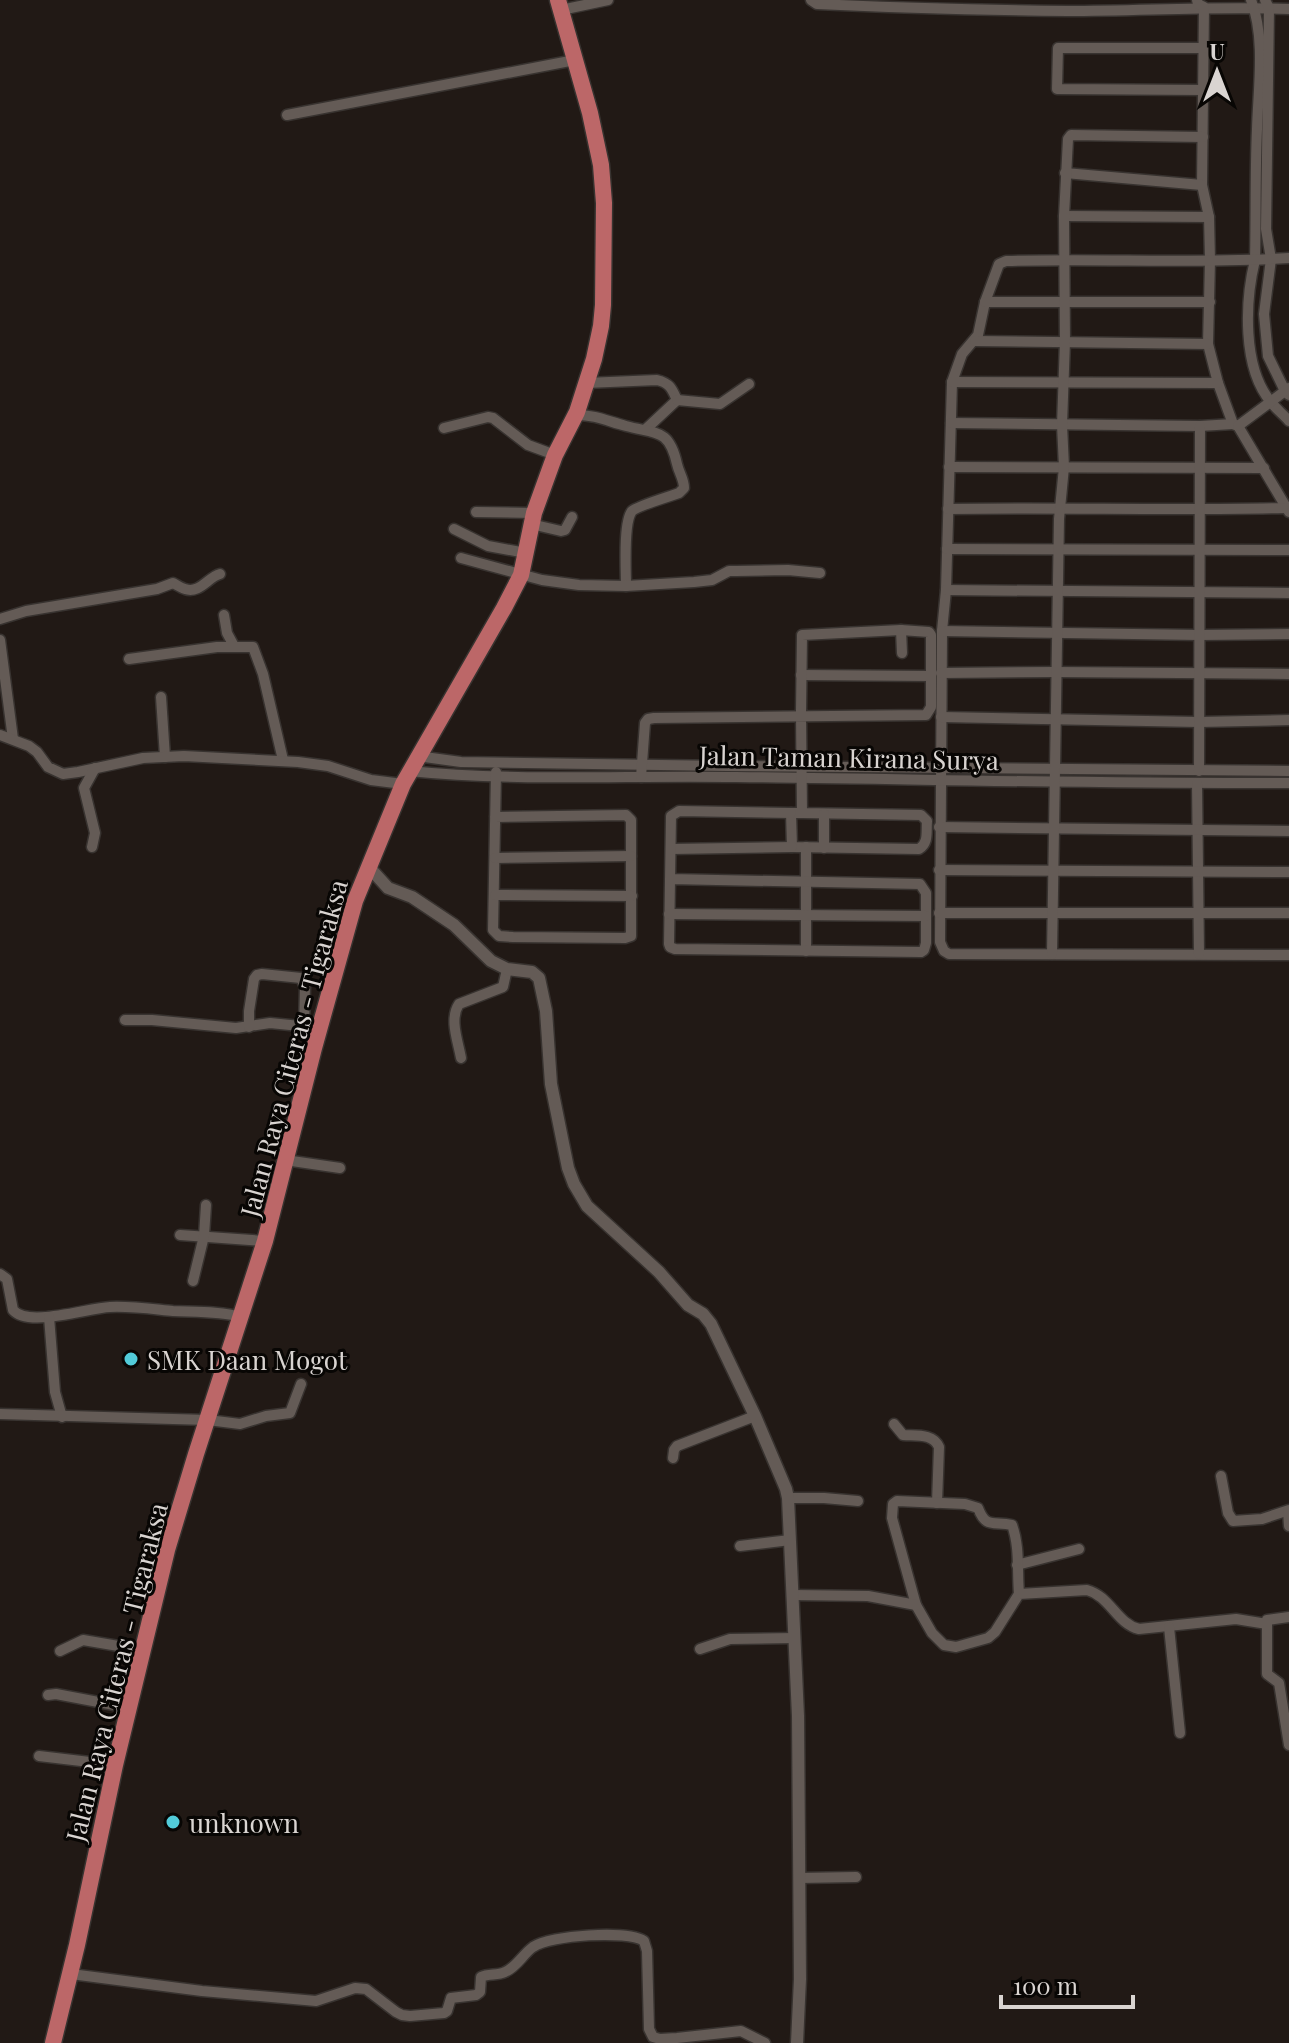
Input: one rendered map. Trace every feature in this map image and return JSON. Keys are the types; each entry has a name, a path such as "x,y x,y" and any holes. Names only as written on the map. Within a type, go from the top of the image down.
{"main road":[{"name":"Jalan Raya Citeras - Tigaraksa","path":"53,2043 167,1550 265,1241 312,1027 368,866 406,778 521,575 532,518 555,455 576,415 594,359 601,326 604,193 601,165 560,5"}],"street":[{"path":"560,5 608,0"},
{"path":"811,0 817,4 1064,8 1200,4 1289,9"},
{"path":"948,509 1288,510 1235,425 1218,383 1208,344 1209,217 1202,185 1203,48 1200,4"},
{"path":"951,423 1235,425 1288,391 1268,356 1264,314 1271,259 1266,229 1261,6"},
{"path":"1261,6 1255,260 1249,283 1249,324 1253,370 1270,402 1289,421"},
{"path":"1203,48 1058,48 1057,89 1203,90"},
{"path":"287,115 575,60"},
{"path":"1052,954 1060,507 1064,467 1064,216 1068,139 1071,135 1203,137"},
{"path":"1065,173 1202,185"},
{"path":"1064,216 1209,217"},
{"path":"641,777 645,723 648,719 926,715 931,707 946,590 952,382 962,354 975,341 999,264 1064,259 1289,258"},
{"path":"985,302 1210,302"},
{"path":"975,341 1208,344"},
{"path":"586,383 657,380 671,386 677,400"},
{"path":"952,382 1218,383"},
{"path":"646,429 677,400 720,404 749,384"},
{"path":"576,415 599,416 660,435 672,445 684,485 679,493 633,509 630,514 626,586"},
{"path":"444,428 493,418 528,445 555,455"},
{"path":"1199,771 1200,426"},
{"path":"949,467 1264,468"},
{"path":"476,512 532,518 561,531 565,530 572,517"},
{"path":"454,529 488,546 526,553"},
{"path":"947,549 1289,550"},
{"path":"461,558 521,575 579,585 626,586 712,580 729,571 820,573"},
{"path":"0,619 26,611 157,589 173,583 193,590 220,574"},
{"path":"946,590 1289,593"},
{"path":"224,615 227,633 234,646"},
{"path":"901,630 902,653"},
{"path":"792,847 801,773 802,635 926,631 931,635 941,717 939,913 940,942 944,951 949,954 1289,955"},
{"path":"942,631 1289,634"},
{"path":"0,640 13,739"},
{"path":"129,659 251,646 255,649 263,674 283,760"},
{"path":"801,675 1056,672 1289,674"},
{"path":"161,697 165,757"},
{"path":"941,717 1199,722 1289,720"},
{"name":"Jalan Taman Kirana Surya","path":"0,735 37,752 48,767 69,774 143,758 193,756 283,760 321,765 361,778 941,774 1055,769 1289,771"},
{"name":"Jalan Taman Kirana Surya","path":"417,756 461,762 642,764 801,773"},
{"path":"495,762 493,930 499,936 631,936 631,820 626,815 495,817"},
{"path":"92,847 95,833 84,788 95,768"},
{"name":"Jalan Taman Kirana Surya","path":"941,774 1055,782 1289,783"},
{"path":"1197,783 1199,954"},
{"path":"670,879 920,884 926,893 926,943 921,952 671,948 669,944 669,914 670,879 671,849 671,816 676,812 921,815 927,821 926,841 919,849 671,849"},
{"path":"824,814 824,848"},
{"path":"939,827 1289,831"},
{"path":"806,847 806,951"},
{"path":"495,858 631,856"},
{"path":"368,866 388,888 408,895 454,925 491,961 507,969 536,974 541,983 546,1011 551,1084 568,1168 580,1196 659,1272 688,1305 703,1314 711,1324 786,1489 798,1716 800,1979 797,2043"},
{"path":"939,870 1289,872"},
{"path":"495,895 632,896"},
{"path":"939,913 1289,913"},
{"path":"669,914 926,916"},
{"path":"461,1058 455,1009 459,1004 503,987 507,969"},
{"path":"125,1020 236,1028 249,1027 270,1023 312,1027 301,978 257,975 249,1011 249,1027"},
{"path":"285,1160 340,1168"},
{"path":"193,1281 204,1236 206,1205"},
{"path":"180,1235 265,1241"},
{"path":"0,1274 10,1285 11,1302 16,1314 28,1318 114,1307 241,1317"},
{"path":"49,1317 55,1392 62,1417"},
{"path":"0,1414 208,1420 234,1424 286,1414 292,1410 301,1384"},
{"path":"673,1458 677,1446 755,1416"},
{"path":"894,1424 903,1435 929,1437 938,1443 937,1503"},
{"path":"1221,1476 1228,1513 1233,1521 1262,1519 1288,1511 1289,1526"},
{"path":"788,1498 858,1501"},
{"path":"897,1501 937,1503 973,1506 978,1508 984,1521 1012,1525 1019,1559 1019,1594 992,1635 956,1647 938,1641 916,1605 892,1518 891,1507 897,1501"},
{"path":"740,1546 790,1540"},
{"path":"1017,1565 1079,1549"},
{"path":"1019,1594 1087,1590 1101,1596 1131,1627 1139,1629 1236,1619 1267,1624"},
{"path":"793,1595 868,1596 916,1605"},
{"path":"1289,1617 1269,1620 1267,1624 1267,1674 1279,1683 1289,1745"},
{"path":"1169,1627 1180,1733"},
{"path":"700,1649 730,1639 795,1638"},
{"path":"60,1651 83,1640 142,1650"},
{"path":"48,1695 130,1708"},
{"path":"39,1756 115,1765"},
{"path":"799,1878 856,1877"},
{"path":"71,1974 202,1991 316,2001 355,1988 366,1989 396,2012 410,2016 444,2013 451,1998 476,1995 480,1992 481,1977 507,1972 539,1944 580,1935 635,1936 644,1941 647,1951 651,2034 676,2041 741,2031 765,2043"}],"place":[{"name":"SMK Daan Mogot","path":"131,1359"},
{"name":"unknown","path":"173,1822"}]}
